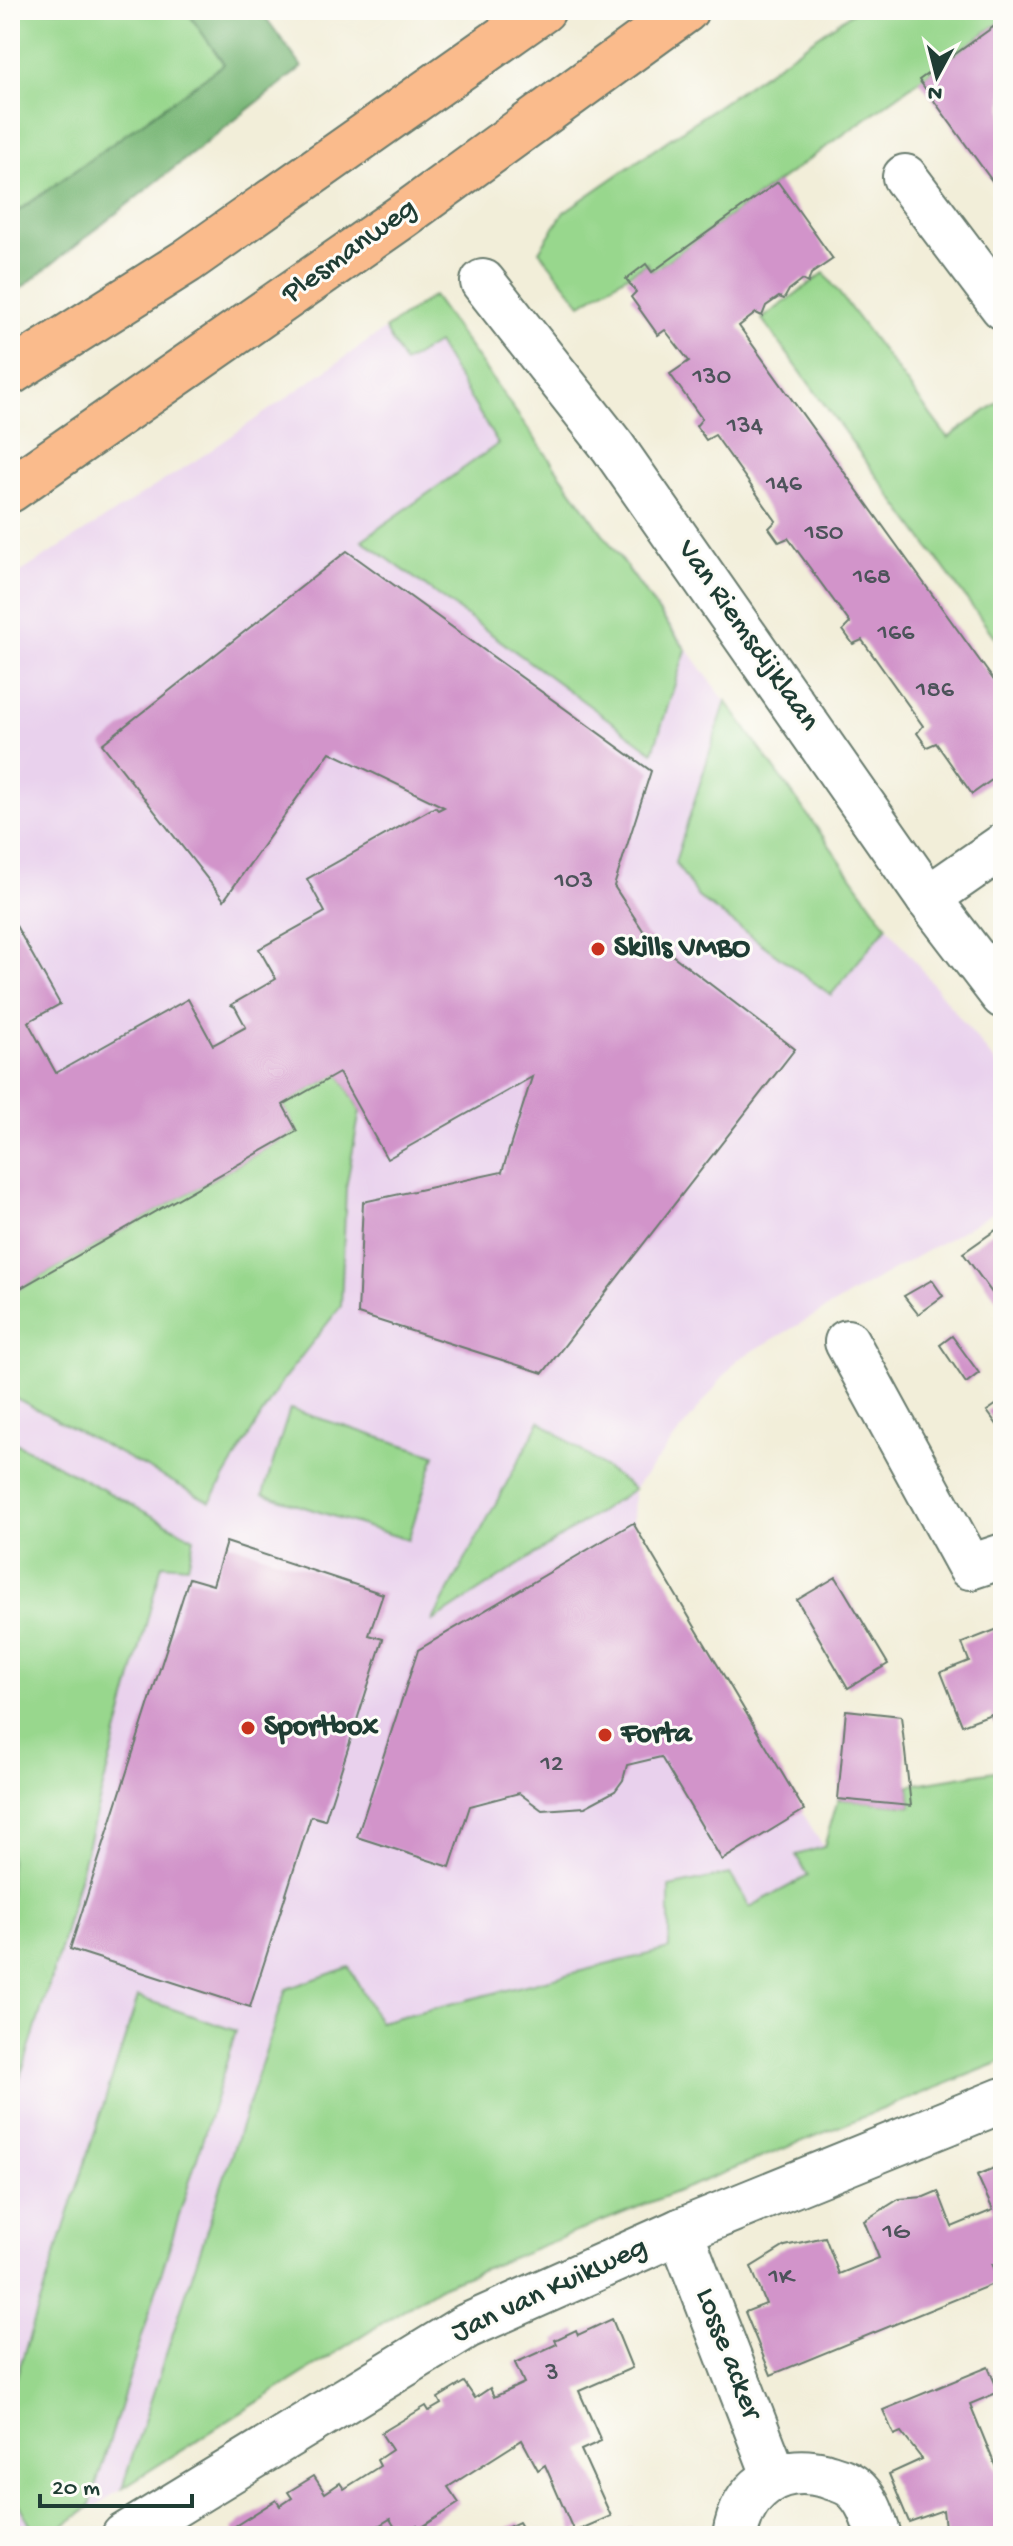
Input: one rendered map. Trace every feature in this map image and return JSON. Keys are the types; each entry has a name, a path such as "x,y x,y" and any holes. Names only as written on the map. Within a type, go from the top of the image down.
{"main road":[{"path":"10,373 187,261 543,10"},
{"name":"Plesmanweg","path":"10,490 403,216 686,10"}],"street":[{"path":"905,177 1003,307"},
{"name":"Van Riemsdijklaan","path":"483,282 613,447 928,898 1003,996"},
{"path":"928,898 1003,846"},
{"path":"847,1342 970,1567 1003,1556"},
{"name":"Jan van Kuikweg","path":"124,2536 467,2326 680,2231 1003,2100"},
{"name":"Losse acker","path":"680,2231 775,2477"},
{"path":"735,2536 738,2516 749,2496 775,2477 805,2470 852,2486 869,2507 879,2536"}],"shaded area":[{"path":"433,296 887,926 1003,1072 1003,1207 737,1360 634,1489 633,1523 823,1847 838,1799 911,1806 909,1785 1001,1770 1003,2061 441,2286 48,2536 10,2536 10,579 204,455"}],"green space":[{"path":"10,10 186,10 224,64 10,217"},
{"path":"186,10 260,10 302,67 10,297 10,217 224,64"},
{"path":"856,10 1003,10 1003,20 652,272 647,263 581,304 539,251 564,212"},
{"path":"824,273 948,438 1003,399 1003,649 762,319"},
{"path":"433,296 686,650 653,752 362,540 498,444 437,343 404,363 385,329"},
{"path":"726,701 887,926 831,995 698,897 675,862"},
{"path":"339,1073 360,1111 346,1188 341,1306 282,1381 210,1502 10,1395 10,1294 297,1131 283,1105"},
{"path":"290,1409 435,1455 408,1540 263,1494"},
{"path":"540,1421 634,1489 432,1622"},
{"path":"10,1440 194,1538 188,1566 162,1564 59,1953 10,2110"},
{"path":"1001,1770 1003,2061 441,2286 122,2488 286,1989 349,1967 379,2022 669,1949 669,1887 730,1874 750,1907 808,1876 796,1855 824,1847 838,1799 911,1806 909,1785"},
{"path":"138,1997 236,2031 89,2508 48,2536 36,2536 10,2488 10,2397"}],"building":[{"path":"1003,20 1003,196 919,80"},
{"path":"778,182 833,259 811,274 808,283 802,280 789,290 784,299 779,297 766,306 762,316 756,313 739,326 1003,693 1003,772 972,794 936,743 927,747 917,733 923,726 862,640 853,644 843,630 850,623 788,538 779,542 769,528 776,521 715,435 706,440 696,426 702,419 670,374 689,361 665,330 658,335 631,297 636,292 626,279 646,264 652,272"},
{"path":"347,551 651,771 614,886 646,935 795,1049 543,1373 358,1314 363,1202 502,1172 532,1077 387,1159 339,1073 283,1105 297,1131 10,1294 10,915 60,1004 28,1022 56,1073 188,999 213,1045 246,1027 231,1005 276,979 259,949 325,912 307,879 435,807 438,810 444,807 330,752 224,900 102,744"},
{"path":"1003,1225 1003,1308 963,1253"},
{"path":"932,1280 943,1296 918,1314 904,1296"},
{"path":"952,1336 979,1373 966,1383 940,1345"},
{"path":"1000,1402 1003,1406 1003,1433 987,1411"},
{"path":"633,1523 804,1810 722,1860 661,1757 627,1765 623,1780 615,1791 585,1807 542,1810 519,1793 470,1806 450,1867 357,1837 418,1650"},
{"name":"Sportbox","path":"226,1542 383,1594 369,1635 383,1639 325,1820 311,1816 250,2007 70,1949 189,1578 213,1585"},
{"path":"836,1577 888,1664 848,1688 797,1600"},
{"path":"1003,1627 1003,1723 995,1726 991,1714 962,1725 941,1672 969,1661 962,1643"},
{"path":"846,1710 901,1716 911,1806 838,1799"},
{"path":"1003,2158 1003,2260 992,2265 998,2282 771,2375 745,2312 766,2304 751,2267 785,2246 825,2237 839,2274 879,2258 864,2221 899,2199 924,2197 938,2191 952,2227 993,2210 977,2175 992,2169"},
{"path":"612,2319 632,2368 579,2391 601,2441 581,2450 611,2516 574,2532 545,2465 538,2470 522,2440 448,2487 459,2503 419,2529 417,2525 400,2536 390,2519 370,2531 373,2536 237,2536 232,2528 276,2500 280,2506 292,2498 288,2492 314,2476 325,2493 340,2483 344,2489 380,2466 377,2460 392,2450 381,2433 426,2406 429,2411 441,2404 438,2398 464,2382 475,2398 490,2388 494,2397 524,2383 515,2363 557,2344 555,2340 576,2330 578,2335"},
{"path":"988,2367 999,2392 970,2404 1003,2485 1003,2536 946,2536 943,2510 909,2522 889,2474 922,2459 901,2432 894,2435 883,2410"},
{"path":"519,2522 527,2536 489,2536"},
{"path":"631,2528 634,2536 611,2536"}],"place":[{"name":"Skills VMBO","path":"598,949"},
{"name":"Sportbox","path":"248,1728"},
{"name":"Forta","path":"605,1735"}]}
